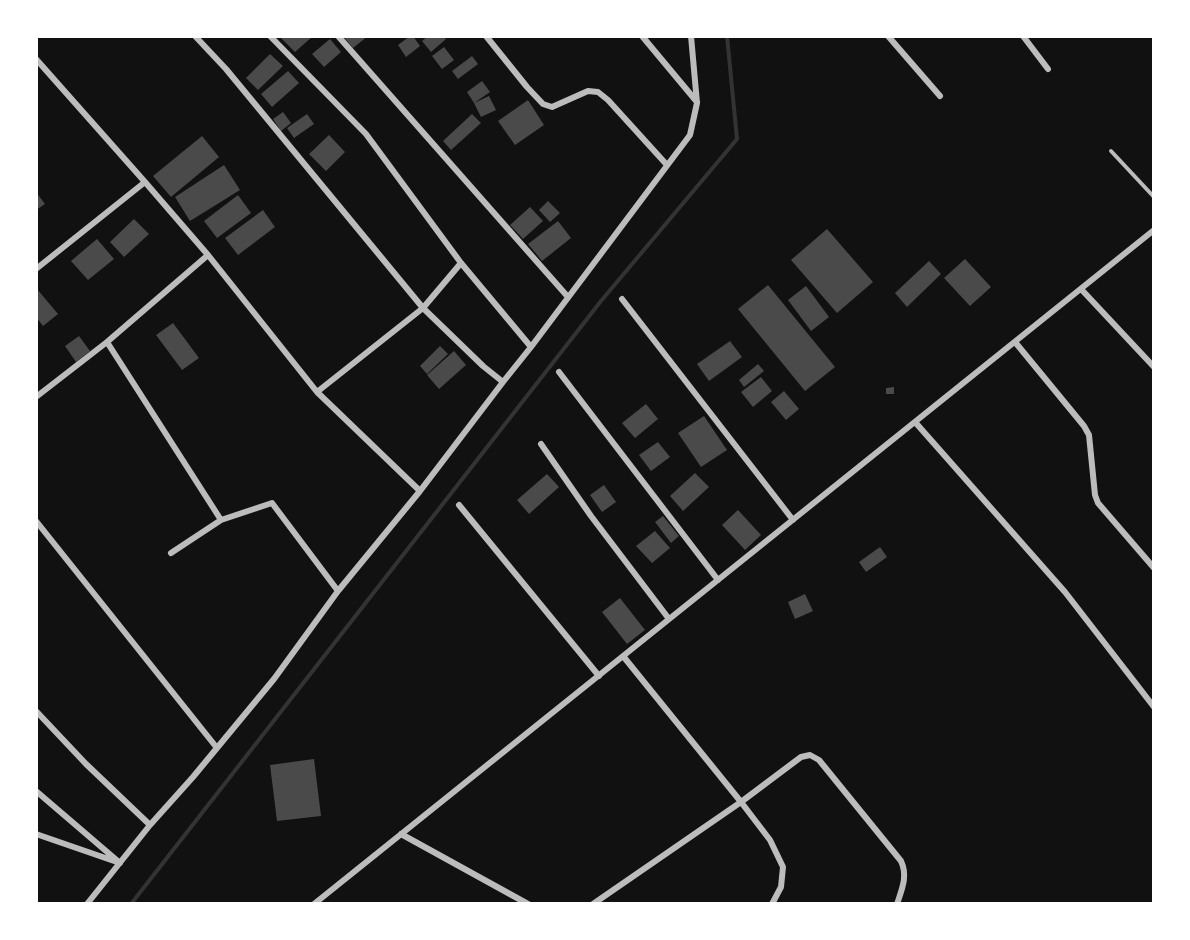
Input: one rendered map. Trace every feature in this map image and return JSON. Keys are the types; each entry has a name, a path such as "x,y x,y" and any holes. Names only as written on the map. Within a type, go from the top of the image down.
{"street":[{"path":"195,36 226,69 423,308 483,366 503,382"},
{"path":"270,36 366,134 461,263 531,347"},
{"path":"338,36 568,297"},
{"path":"486,36 543,104 552,107 588,91 598,92 667,165"},
{"path":"642,36 697,103"},
{"path":"87,904 150,825 274,679 339,591 420,491 531,347 690,135 697,103 691,36"},
{"path":"888,36 940,96"},
{"path":"1023,36 1048,69"},
{"path":"37,61 208,255 316,392 420,491"},
{"path":"36,269 145,182"},
{"path":"314,904 1154,230"},
{"path":"36,397 107,342 208,255"},
{"path":"316,392 423,308 461,263"},
{"path":"1081,289 1154,367"},
{"path":"622,299 793,520"},
{"path":"107,342 221,520"},
{"path":"1015,342 1084,426 1089,435 1095,495 1098,503 1154,568"},
{"path":"559,372 718,580"},
{"path":"915,422 1065,591 1154,707"},
{"path":"541,444 591,516 669,619"},
{"path":"171,553 221,520 272,503 339,591"},
{"path":"459,505 599,676"},
{"path":"36,521 217,748"},
{"path":"623,656 770,840 783,867 781,887 772,904"},
{"path":"36,711 86,764 150,825"},
{"path":"593,904 741,802 801,757 810,755 819,760 901,861 904,869 904,883 897,904"},
{"path":"36,791 120,863"},
{"path":"36,834 120,863"},
{"path":"401,834 528,904"}],"lane":[{"path":"1111,151 1154,197"}],"building":[{"path":"283,36 313,36 295,52 281,38"},
{"path":"343,36 368,36 353,48"},
{"path":"413,36 420,46 406,57 398,45"},
{"path":"428,36 443,36 446,39 431,52 422,41"},
{"path":"330,39 341,52 324,67 312,54"},
{"path":"444,47 454,60 442,69 432,56"},
{"path":"270,54 283,66 258,90 246,78"},
{"path":"472,56 478,64 458,79 452,71"},
{"path":"288,71 299,83 272,107 261,94"},
{"path":"482,81 490,92 474,103 467,92"},
{"path":"489,96 496,110 481,117 474,103"},
{"path":"528,100 544,125 515,145 498,121"},
{"path":"283,112 291,123 281,131 273,119"},
{"path":"307,114 314,124 294,138 287,128"},
{"path":"472,114 481,123 451,150 443,141"},
{"path":"329,135 345,152 326,171 309,154"},
{"path":"202,136 219,157 171,197 153,176"},
{"path":"224,165 240,190 190,221 175,197"},
{"path":"36,192 45,204 36,210"},
{"path":"238,195 251,213 217,238 204,221"},
{"path":"548,201 560,213 550,222 539,210"},
{"path":"530,207 543,221 523,239 510,225"},
{"path":"263,210 275,227 238,255 225,238"},
{"path":"134,219 149,234 124,257 110,242"},
{"path":"558,221 571,238 542,261 528,244"},
{"path":"827,229 873,282 837,313 791,260"},
{"path":"97,239 114,259 88,280 71,261"},
{"path":"965,259 991,287 970,306 944,278"},
{"path":"929,261 941,274 907,307 895,293"},
{"path":"768,285 835,367 805,391 738,309"},
{"path":"806,286 829,317 811,331 788,300"},
{"path":"37,289 58,314 43,326 36,317"},
{"path":"173,323 199,358 182,370 156,335"},
{"path":"79,336 90,351 76,362 65,346"},
{"path":"730,341 742,357 709,381 697,364"},
{"path":"440,346 448,354 427,374 420,366"},
{"path":"454,351 466,365 439,389 427,375"},
{"path":"758,364 764,371 744,387 739,380"},
{"path":"761,377 772,391 753,407 741,392"},
{"path":"894,387 894,394 886,394 886,388"},
{"path":"784,391 799,409 786,420 771,402"},
{"path":"646,404 658,419 635,438 622,423"},
{"path":"704,416 727,450 701,467 678,433"},
{"path":"658,442 670,457 651,471 639,455"},
{"path":"695,473 709,487 683,511 670,496"},
{"path":"547,474 559,487 529,514 517,500"},
{"path":"604,485 616,502 602,512 590,495"},
{"path":"738,510 761,535 745,550 722,525"},
{"path":"663,516 679,536 671,543 655,522"},
{"path":"655,531 670,548 652,563 636,546"},
{"path":"880,547 887,557 866,572 859,562"},
{"path":"805,594 813,611 795,619 788,602"},
{"path":"620,598 645,630 627,644 602,612"},
{"path":"314,759 321,816 277,821 270,765"}],"waterway":[{"path":"131,904 601,301 737,139 727,36"}]}
